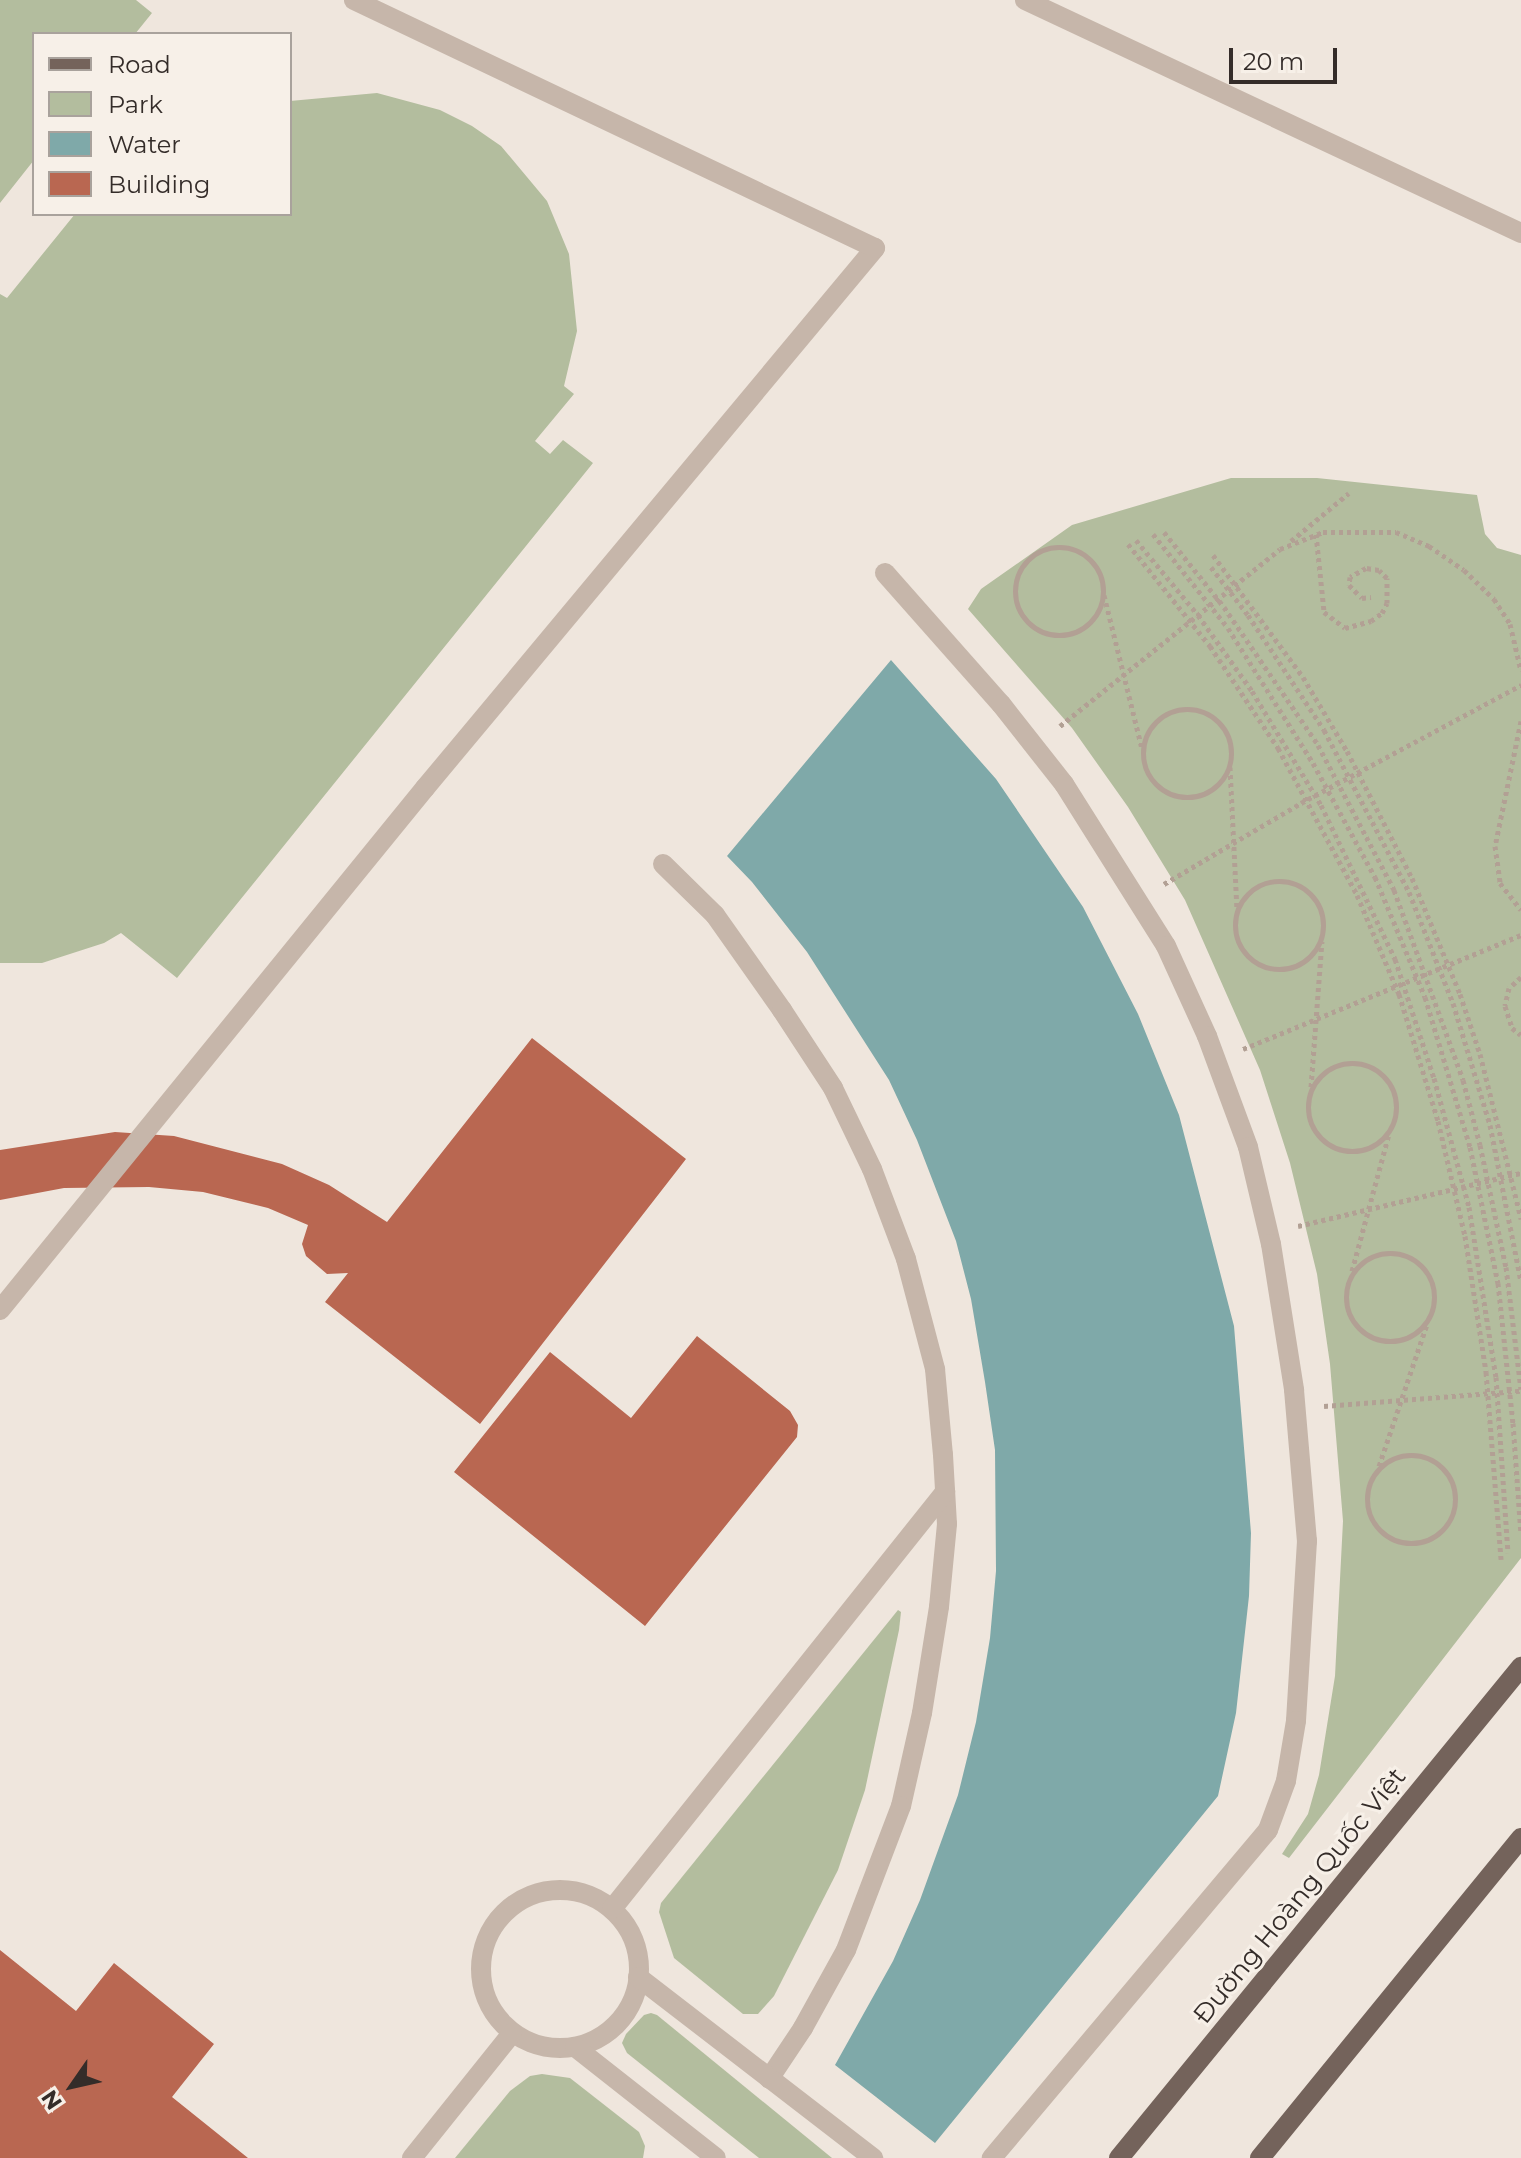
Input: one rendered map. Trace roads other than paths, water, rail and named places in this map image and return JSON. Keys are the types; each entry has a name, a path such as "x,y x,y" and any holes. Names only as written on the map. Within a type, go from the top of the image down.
{"main road":[{"name":"Đường Hoàng Quốc Việt","path":"1119,2158 1521,1667"},
{"path":"1260,2158 1521,1838"}],"street":[{"path":"0,1310 425,788 875,248 354,0"},
{"path":"1025,0 1521,233"},
{"path":"885,573 1001,704 1064,784 1166,946 1207,1036 1248,1147 1271,1244 1294,1390 1307,1541 1296,1721 1286,1781 1268,1830 992,2158"},
{"path":"663,864 715,915 833,1088 872,1169 906,1259 935,1369 947,1524 939,1607 922,1713 901,1806 846,1950 803,2028 769,2079"},
{"path":"612,1909 945,1492"},
{"path":"570,1889 595,1897 612,1909 632,1935 640,1961 638,1977 638,1987 627,2012 610,2031 575,2047 561,2049 535,2045 512,2033 494,2014 483,1991 480,1964 485,1939 499,1916 519,1900 544,1890 570,1889"},
{"path":"638,1977 873,2158"},
{"path":"412,2158 512,2033"},
{"path":"575,2047 707,2155"}],"water":[{"path":"891,660 996,779 1083,907 1138,1014 1179,1115 1234,1326 1251,1533 1249,1596 1236,1713 1218,1796 935,2143 835,2065 893,1961 920,1900 958,1795 976,1722 990,1638 996,1571 995,1450 985,1382 971,1299 956,1241 917,1140 889,1080 807,952 752,882 727,856"}]}
